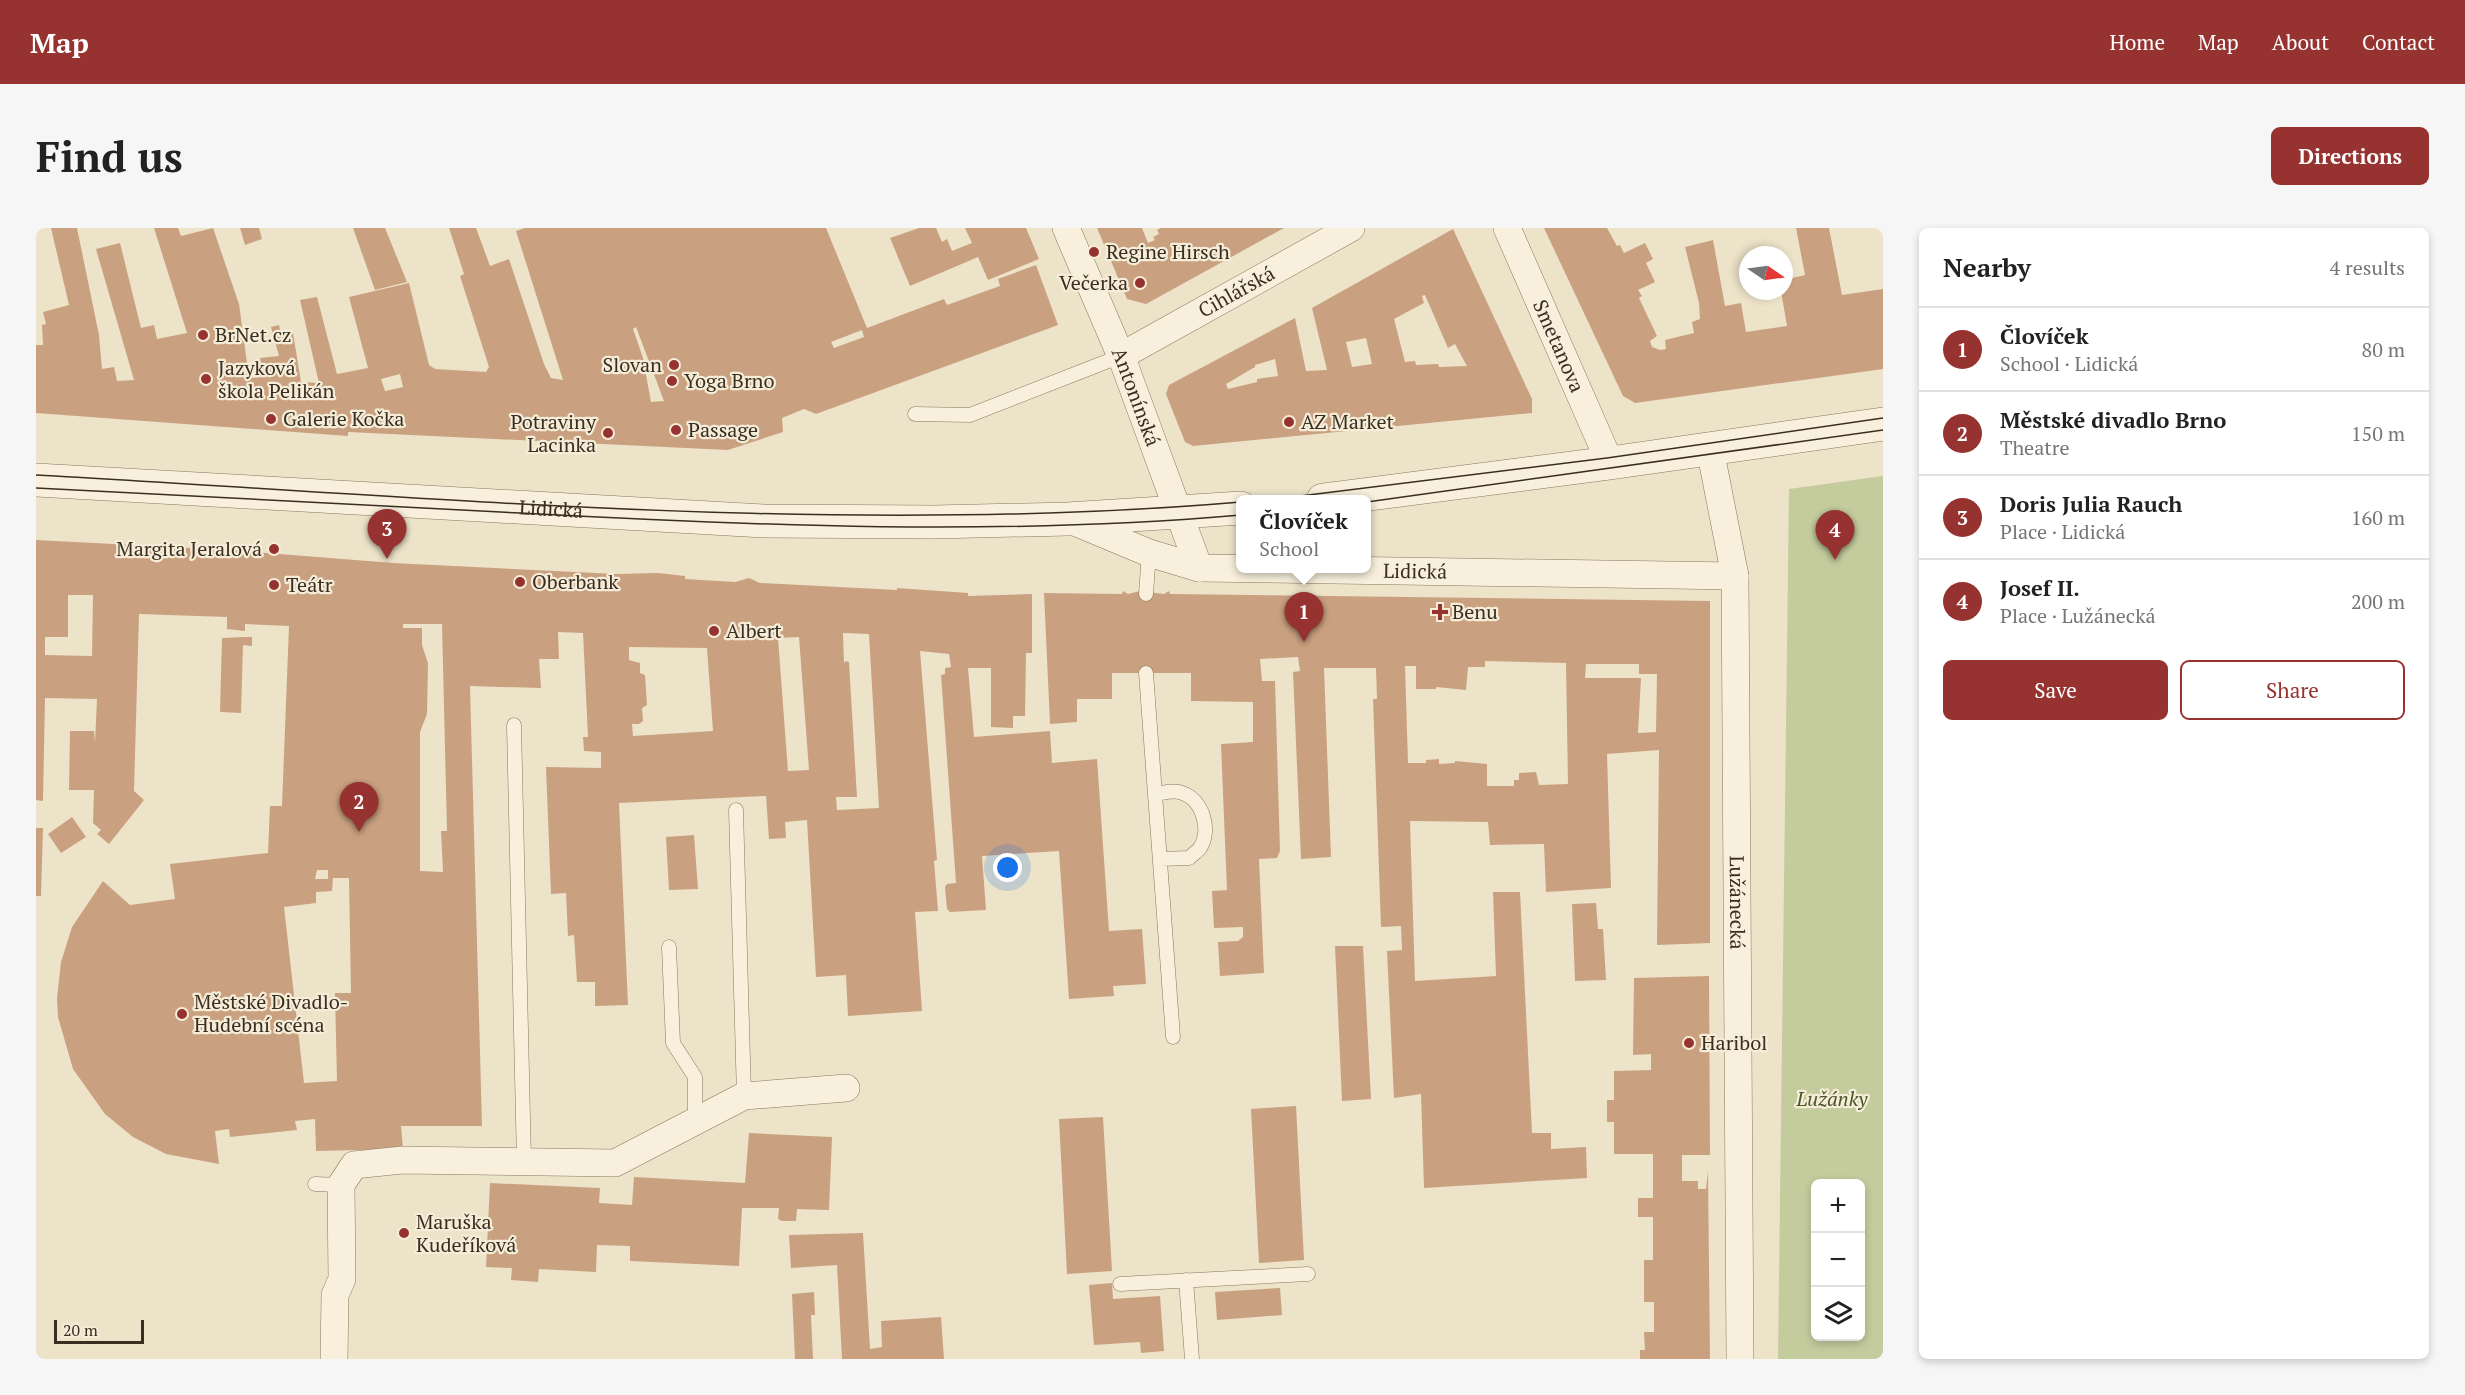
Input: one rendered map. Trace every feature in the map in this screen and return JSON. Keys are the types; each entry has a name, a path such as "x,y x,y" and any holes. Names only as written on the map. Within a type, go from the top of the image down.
{"street":[{"name":"Antonínská","path":"1066,228 1121,356 1199,568"},
{"name":"Cihlářská","path":"1121,356 1351,228"},
{"name":"Smetanova","path":"1507,228 1610,463"},
{"path":"1362,495 1883,424"},
{"name":"Lužánecká","path":"1710,449 1735,576 1740,1359"},
{"name":"Lidická","path":"36,480 764,521 934,522 1068,519 1181,514 1236,508"},
{"name":"Lidická","path":"1068,519 1149,553 1199,568 1236,569"},
{"name":"Lidická","path":"1371,571 1735,576"},
{"path":"334,1359 335,1296 342,1279 328,1184 354,1165 402,1160 615,1163 744,1096 846,1088"}],"lane":[{"path":"915,414 970,415 1121,356"},
{"path":"1146,594 1149,553"},
{"path":"1146,673 1173,1037"},
{"path":"514,725 524,1162"},
{"path":"1155,794 1178,791 1192,797 1203,812 1200,847 1189,858 1160,860"},
{"path":"736,810 744,1096"},
{"path":"669,947 673,1043 694,1077 695,1122"},
{"path":"1120,1284 1308,1274"},
{"path":"1186,1280 1192,1359"}],"green space":[{"name":"Lužánky","path":"1883,476 1883,1359 1778,1359 1789,489"}],"building":[{"path":"51,228 77,228 99,335 102,369 114,367 117,381 134,380 96,249 120,243 141,328 154,325 157,339 187,333 154,228 178,228 181,236 213,228 239,304 249,378 262,377 260,358 279,356 271,327 279,325 281,335 293,333 301,382 319,383 300,300 317,297 337,374 368,368 349,297 409,283 429,365 435,369 486,372 489,367 460,276 464,274 449,228 476,228 490,266 509,259 544,364 551,378 563,380 516,231 525,228 826,228 867,328 944,299 947,305 1000,286 998,279 1036,265 1058,325 816,414 804,409 782,418 783,432 728,450 348,432 348,436 36,413 36,345 43,345 42,325 46,324 43,312 69,305","holes":["636,327 664,401 651,402 643,358 633,329","862,330 864,337 834,348 831,342","400,374 403,387 385,391 381,379"]},
{"path":"240,228 259,228 262,239 245,245"},
{"path":"353,228 385,228 407,282 375,290"},
{"path":"919,228 936,228 942,242 947,239 952,251 972,243 965,228 1026,228 1039,259 988,280 978,257 910,286 890,238"},
{"path":"1097,228 1142,228 1148,243 1155,240 1153,237 1159,234 1157,230 1161,228 1284,228 1146,304 1127,299"},
{"path":"1544,228 1607,228 1617,246 1620,245 1624,253 1645,243 1653,259 1646,263 1655,282 1638,290 1642,296 1639,298 1657,336 1650,341 1652,347 1660,350 1666,349 1665,340 1694,333 1692,322 1700,319 1699,303 1685,247 1713,240 1725,306 1741,303 1746,332 1787,326 1783,300 1793,300 1793,278 1805,275 1796,228 1829,228 1842,295 1883,289 1883,369 1635,403 1623,396"},
{"path":"1453,229 1532,399 1532,413 1193,446 1185,442 1166,394 1169,385 1295,318 1306,371 1327,370 1312,308","holes":["1425,295 1448,348 1455,344 1467,366 1439,367 1438,364 1416,365 1415,361 1405,362 1394,319 1424,303 1422,296","1366,338 1372,364 1352,367 1346,342","1275,359 1278,376 1257,379 1257,382 1228,389 1226,384 1255,365"]},
{"path":"36,540 230,550 393,563 616,574 658,573 685,576 685,579 735,582 749,578 760,583 897,590 897,588 968,593 968,596 1032,594 1032,653 1026,653 1025,716 1013,716 1013,728 991,727 991,668 968,668 974,737 1050,731 1052,763 1097,759 1109,931 1142,929 1146,984 1113,986 1114,996 1069,999 1059,851 982,856 986,910 950,912 947,909 945,887 947,884 956,883 941,675 945,674 945,668 951,667 949,654 920,651 937,860 934,861 938,911 915,912 922,1011 848,1016 846,975 816,977 807,820 785,822 786,838 769,839 766,796 619,803 628,1005 595,1006 595,982 577,982 574,935 568,936 566,893 551,894 546,767 601,768 601,752 584,751 583,737 588,737 583,633 558,632 559,659 539,659 541,688 470,686 482,1126 401,1126 403,1149 316,1151 315,1119 295,1121 297,1130 230,1137 229,1129 215,1131 219,1164 166,1154 133,1137 105,1114 73,1069 58,1017 57,998 61,962 72,927 103,881 130,905 175,899 170,864 268,853 270,806 282,806 289,626 245,624 245,631 227,629 227,617 139,614 134,791 144,800 109,844 97,834 101,830 93,823 94,790 69,790 70,731 94,731 95,743 97,699 45,698 43,801 36,800","holes":["68,595 93,595 92,656 45,655 45,637 68,637","403,624 442,624 447,831 441,831 443,872 420,871 420,732 427,714 428,663 422,645 422,628 403,628","843,633 869,634 879,808 837,810 836,797 857,797 849,662 845,661 844,664","799,637 809,770 788,771 778,638","629,647 707,648 713,731 633,736 632,724 639,724 643,721 642,708 647,705 645,675 640,673 640,663 629,660","317,870 328,870 328,879 315,879","333,878 349,878 351,993 335,993 337,1081 304,1083 284,907 316,903 316,892 332,891"]},
{"path":"1123,591 1128,594 1140,591 1164,594 1169,591 1170,594 1710,601 1710,943 1657,945 1659,750 1607,754 1611,888 1546,892 1544,844 1490,845 1488,822 1410,821 1415,981 1496,976 1493,892 1520,892 1532,1133 1551,1133 1551,1149 1586,1147 1587,1178 1424,1188 1421,1094 1394,1098 1387,951 1402,950 1401,926 1381,927 1373,699 1377,699 1376,668 1324,668 1331,857 1301,859 1293,672 1300,671 1298,657 1260,659 1262,681 1275,681 1280,851 1277,858 1259,859 1264,973 1220,976 1218,942 1238,941 1243,937 1243,927 1214,928 1212,891 1227,890 1221,744 1253,742 1253,702 1191,701 1191,673 1112,673 1112,699 1077,699 1077,722 1050,724 1044,593 1122,594","holes":["1485,661 1566,663 1568,784 1539,785 1536,772 1519,773 1519,780 1514,780 1514,786 1487,786 1487,764 1455,761 1455,763 1439,764 1439,759 1426,760 1426,763 1408,763 1405,666 1416,666 1416,689 1436,689 1436,687 1466,690 1468,667 1485,667","1586,664 1639,664 1639,674 1657,674 1656,732 1638,733 1641,678 1585,678"]},
{"path":"252,637 252,646 243,645 241,713 220,712 222,638"},
{"path":"72,817 86,837 61,853 48,834"},
{"path":"36,828 43,828 41,896 36,896"},
{"path":"694,835 698,889 669,890 666,837"},
{"path":"1596,903 1598,929 1603,929 1606,980 1575,981 1572,904"},
{"path":"1335,946 1363,946 1371,1099 1342,1101"},
{"path":"1709,976 1710,1155 1682,1155 1682,1181 1698,1181 1698,1189 1706,1189 1708,1171 1710,1359 1640,1359 1640,1350 1645,1350 1644,1332 1654,1332 1654,1302 1644,1302 1644,1260 1653,1260 1653,1217 1638,1217 1638,1198 1653,1198 1653,1154 1614,1154 1614,1122 1607,1122 1607,1100 1614,1100 1614,1071 1651,1070 1651,1054 1633,1055 1634,978"},
{"path":"1296,1106 1304,1260 1259,1263 1251,1109"},
{"path":"1103,1117 1112,1271 1067,1274 1059,1119"},
{"path":"749,1133 832,1137 829,1210 797,1209 796,1221 782,1221 778,1219 779,1208 742,1208 739,1266 630,1261 630,1246 597,1245 596,1272 539,1269 538,1282 511,1280 512,1268 486,1267 490,1183 600,1188 599,1203 632,1205 634,1177 745,1183"},
{"path":"863,1233 870,1349 882,1347 881,1321 941,1317 944,1359 842,1359 837,1265 791,1268 789,1235"},
{"path":"1112,1283 1113,1299 1160,1296 1164,1351 1141,1353 1140,1342 1094,1345 1089,1285"},
{"path":"1280,1288 1282,1315 1217,1320 1215,1292"},
{"path":"814,1292 815,1315 811,1315 813,1359 795,1359 792,1294"}],"tram line":[{"path":"1308,495 1607,458 1883,418"},
{"path":"1371,501 1883,430"},
{"path":"36,475 638,510 789,514 940,515 1090,512 1236,502"},
{"path":"36,488 611,518 791,525 971,527 1151,521 1236,515"}],"place":[{"name":"Regine Hirsch","path":"1094,252"},
{"name":"Večerka","path":"1140,283"},
{"name":"BrNet.cz","path":"203,335"},
{"name":"Slovan","path":"674,365"},
{"name":"Jazyková škola Pelikán","path":"206,379"},
{"name":"Yoga Brno","path":"672,381"},
{"name":"Galerie Kočka","path":"271,419"},
{"name":"AZ Market","path":"1289,422"},
{"name":"Passage","path":"676,430"},
{"name":"Potraviny Lacinka","path":"608,433"},
{"name":"Margita Jeralová","path":"274,549"},
{"name":"Doris Julia Rauch","path":"387,559"},
{"name":"Josef II.","path":"1835,560"},
{"name":"Oberbank","path":"520,582"},
{"name":"Teátr","path":"274,585"},
{"name":"Benu","path":"1440,612"},
{"name":"Albert","path":"714,631"},
{"name":"Človíček","path":"1304,642"},
{"name":"Městské divadlo Brno","path":"359,832"},
{"name":"Městské Divadlo- Hudební scéna","path":"182,1014"},
{"name":"Haribol","path":"1689,1043"},
{"name":"Maruška Kudeříková","path":"404,1233"}]}
